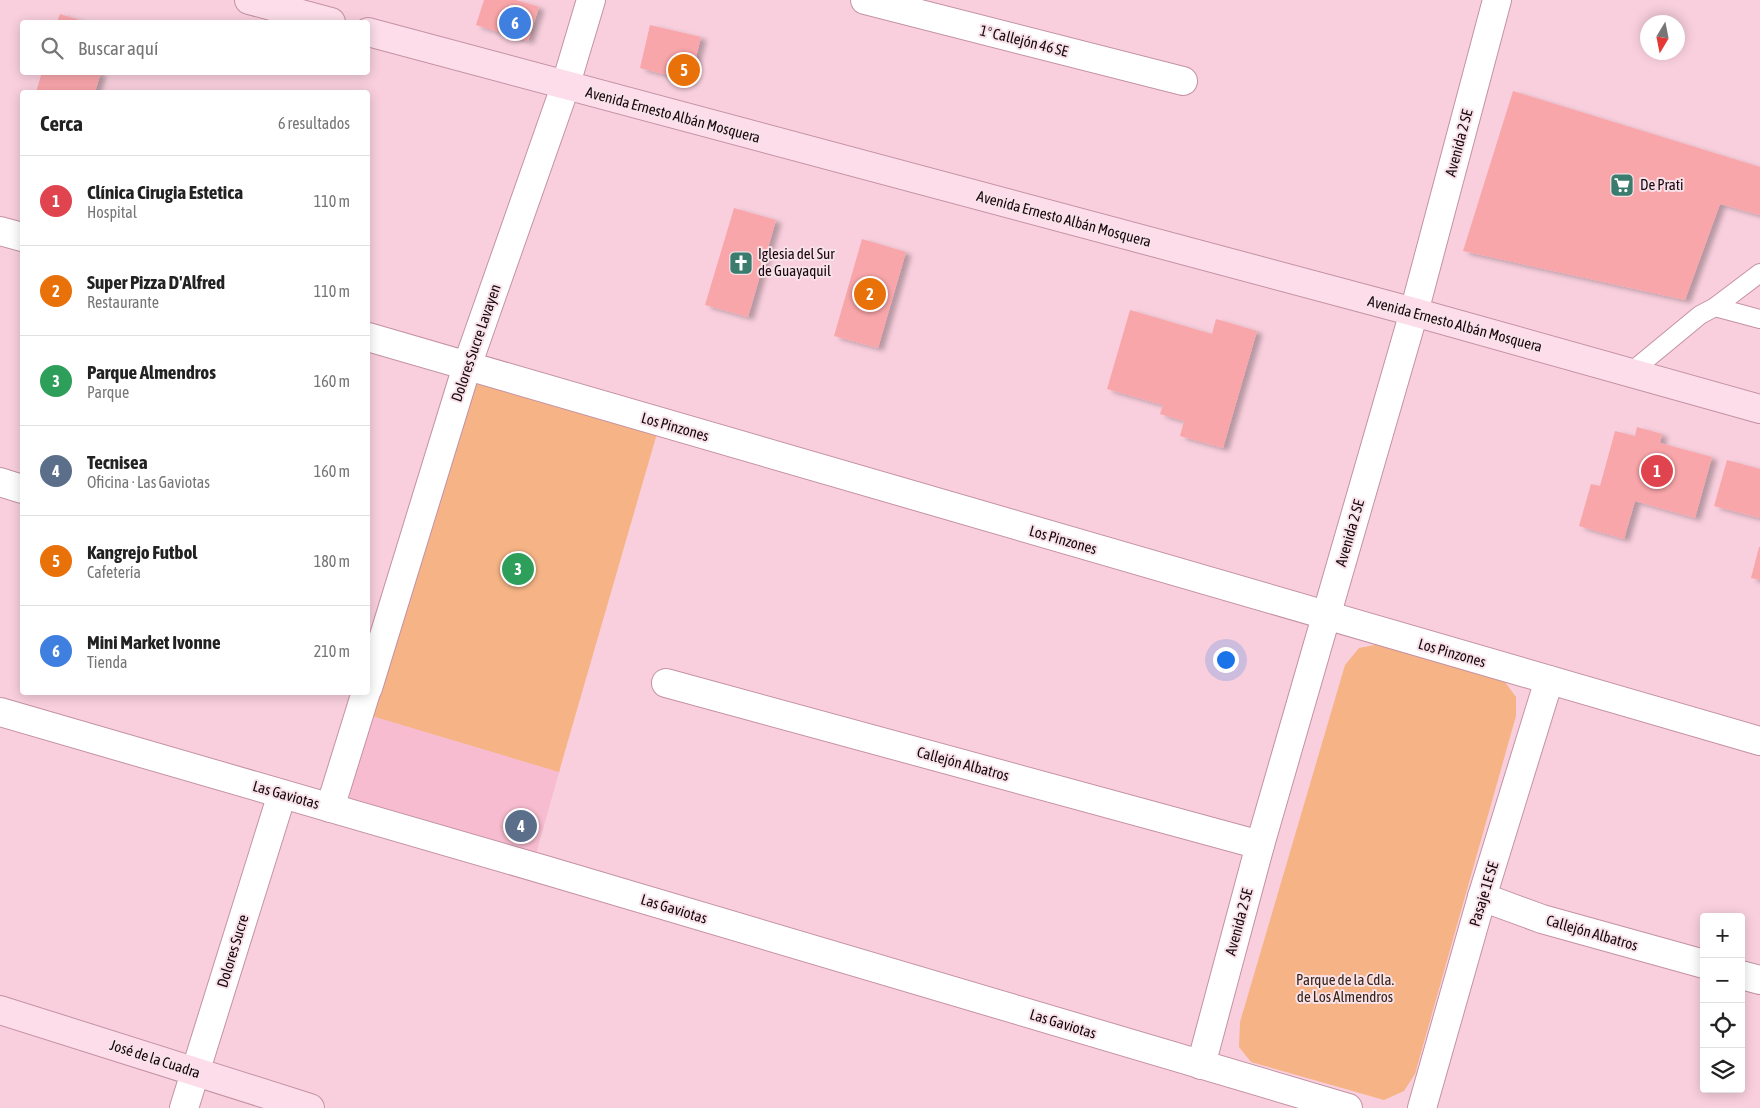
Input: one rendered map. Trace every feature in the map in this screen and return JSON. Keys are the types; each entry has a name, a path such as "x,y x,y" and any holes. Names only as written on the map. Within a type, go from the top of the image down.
{"street":[{"path":"249,0 324,20"},
{"name":"Dolores Sucre Lavayen","path":"370,681 467,366 565,87 591,0"},
{"name":"1º Callejón 46 SE","path":"865,0 1183,81"},
{"name":"Avenida 2 SE","path":"1201,1065 1260,845 1414,312 1497,0"},
{"name":"Avenida Ernesto Albán Mosquera","path":"370,33 565,87 1414,312 1760,409"},
{"path":"0,230 20,236"},
{"name":"Los Pinzones","path":"370,338 1760,741"},
{"path":"0,482 20,488"},
{"name":"Pasaje 1E SE","path":"1422,1108 1482,897 1549,680"},
{"name":"Callejón Albatros","path":"666,683 1260,845"},
{"path":"330,808 365,695"},
{"name":"Las Gaviotas","path":"0,712 1348,1108"},
{"name":"Dolores Sucre","path":"184,1108 282,794"},
{"name":"Callejón Albatros","path":"1482,897 1542,919 1700,963"},
{"path":"1745,976 1760,980"},
{"name":"José de la Cuadra","path":"0,1010 310,1108"}],"lane":[{"path":"1631,372 1700,315 1715,307 1760,273"},
{"path":"1715,307 1760,319"}],"shaded area":[{"path":"372,715 560,769 534,861 346,808"}],"green space":[{"path":"481,370 660,423 559,772 372,716"},
{"name":"Parque de la Cdla. de Los Almendros","path":"1380,644 1505,682 1516,697 1516,716 1415,1074 1404,1091 1384,1100 1251,1062 1239,1047 1240,1022 1345,665 1359,648"}],"building":[{"path":"484,0 516,0 539,7 528,41 476,25"},
{"path":"60,14 80,20 58,20"},
{"path":"650,25 701,37 690,81 640,68"},
{"path":"41,75 100,75 96,90 37,90"},
{"name":"De Prati","path":"1513,91 1760,167 1760,215 1720,204 1685,300 1463,251"},
{"name":"Iglesia del Sur de Guayaquil","path":"734,208 776,220 748,317 705,305"},
{"path":"862,239 906,252 878,348 834,336"},
{"path":"1130,310 1212,334 1216,319 1257,331 1223,448 1180,436 1184,421 1160,414 1163,405 1107,389"},
{"path":"1637,427 1662,434 1660,443 1712,457 1695,518 1635,501 1624,539 1579,526 1591,484 1600,486 1615,431 1635,436"},
{"path":"1727,460 1760,469 1760,518 1714,506"},
{"path":"1760,547 1760,580 1751,578"}],"place":[{"name":"Mini Market Ivonne","path":"515,23"},
{"name":"Kangrejo Futbol","path":"684,70"},
{"name":"De Prati","path":"1622,185"},
{"name":"Iglesia del Sur de Guayaquil","path":"741,263"},
{"name":"Super Pizza D'Alfred","path":"870,294"},
{"name":"Clínica Cirugia Estetica","path":"1657,471"},
{"name":"Parque Almendros","path":"518,569"},
{"name":"Tecnisea","path":"521,826"}]}
